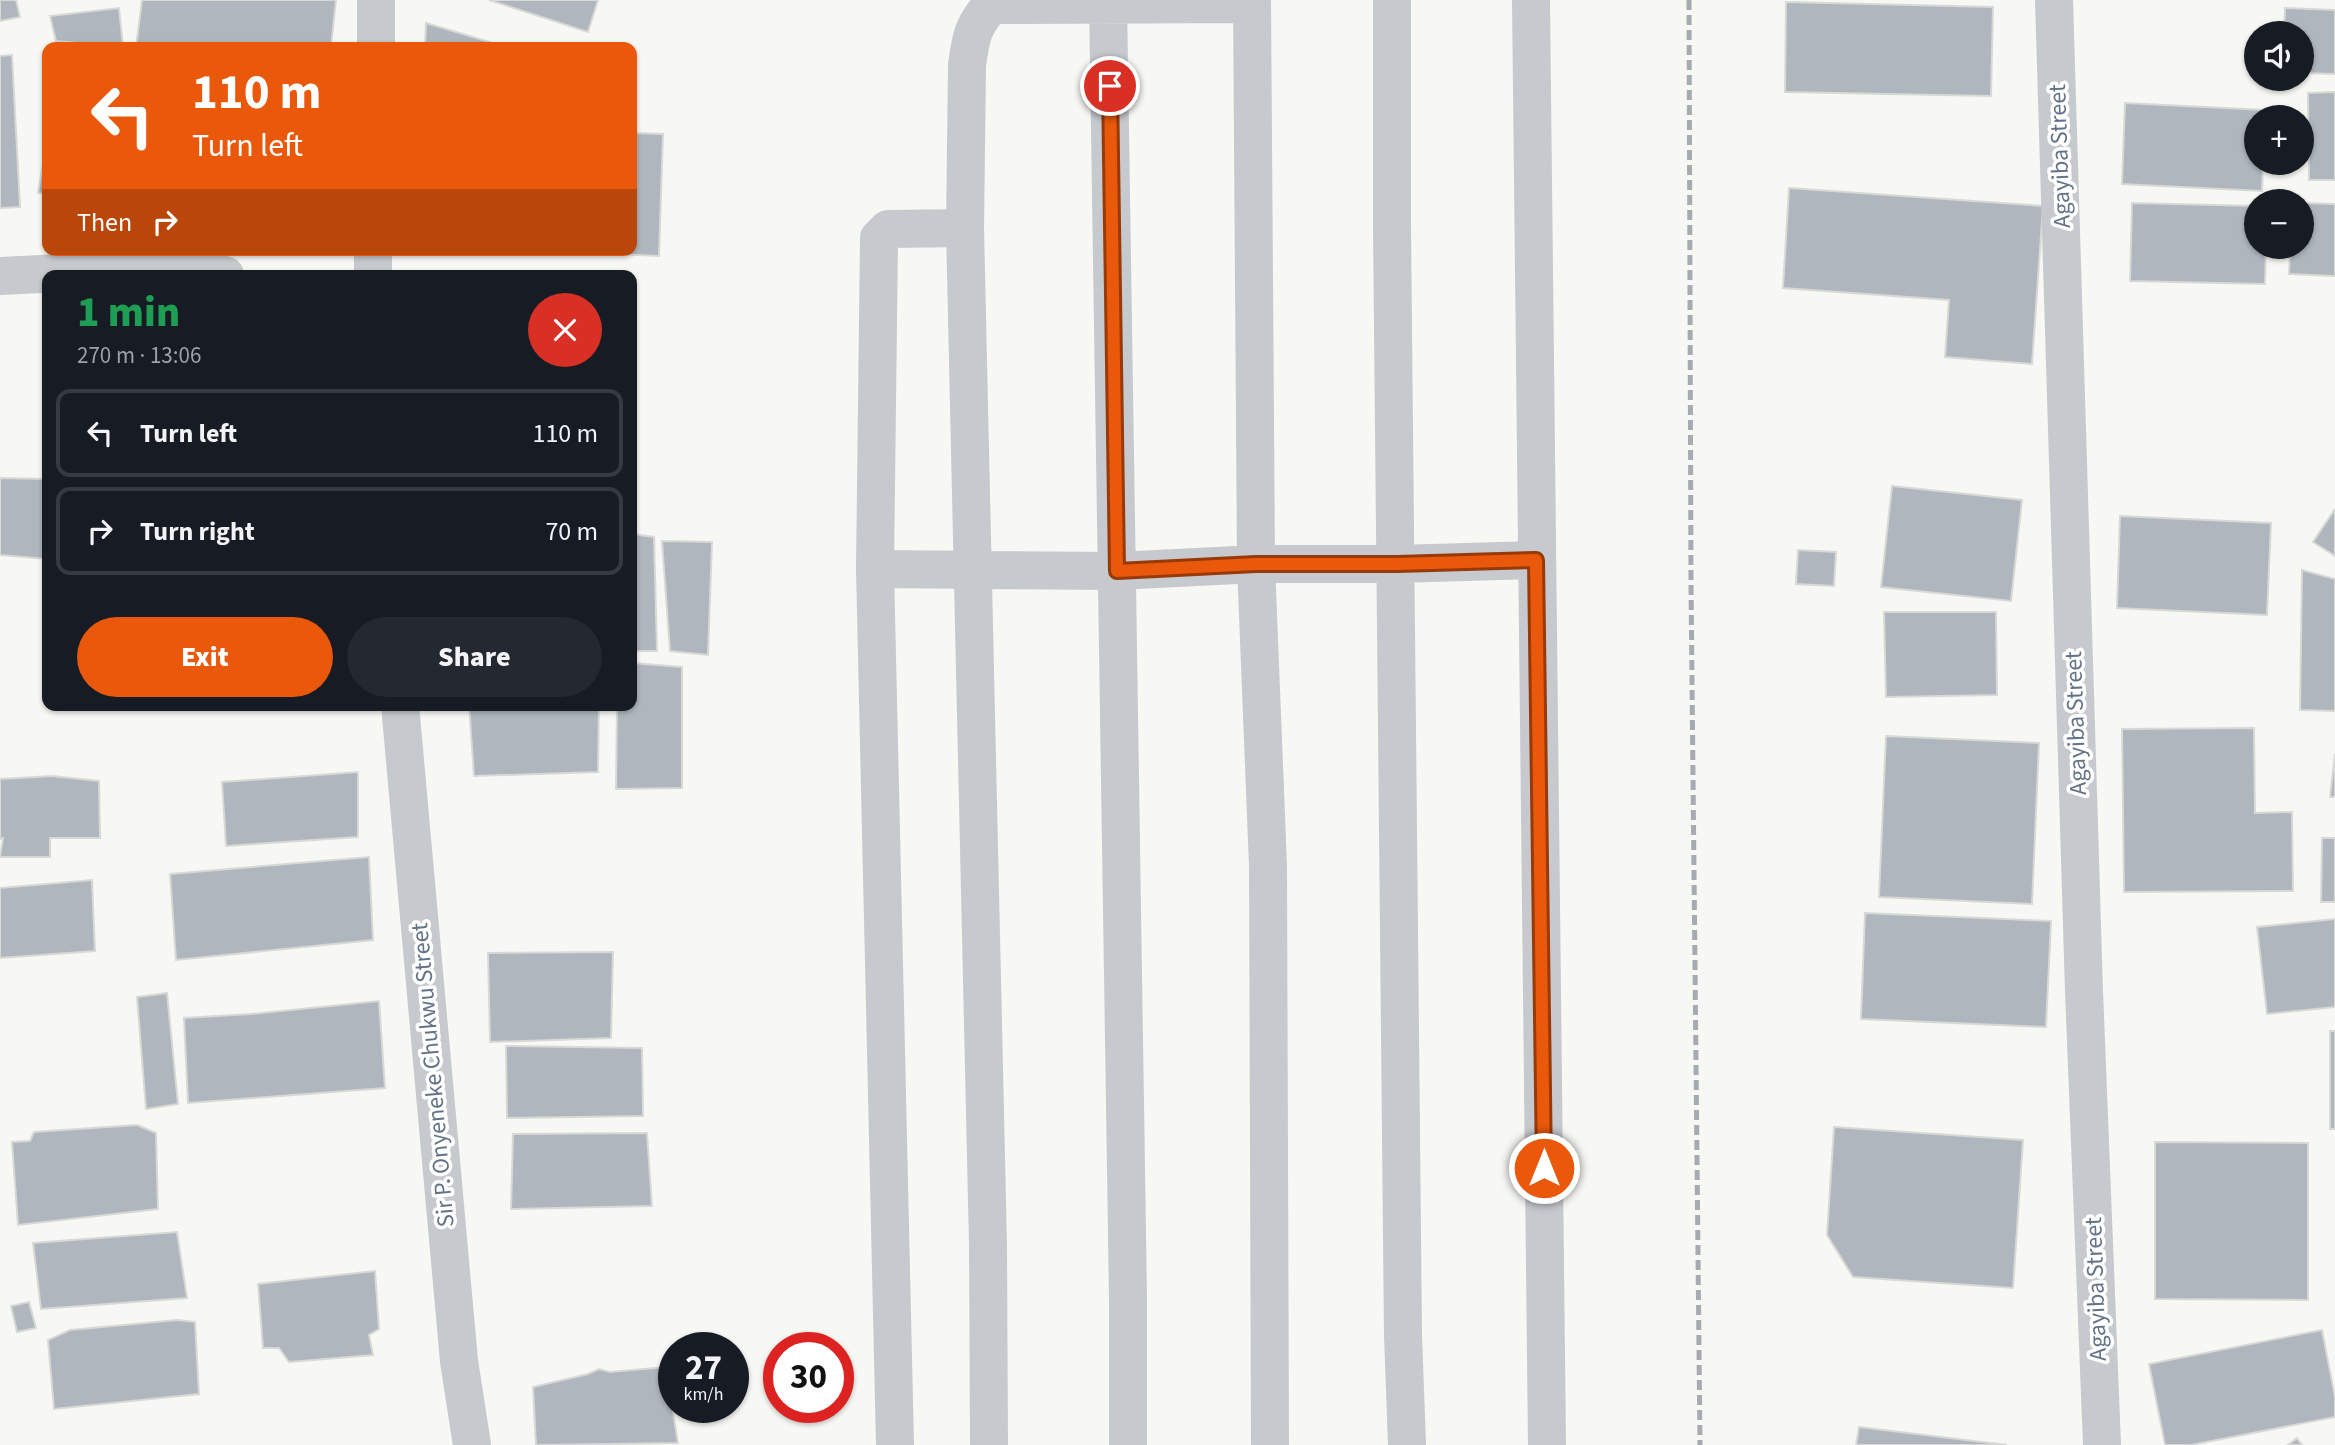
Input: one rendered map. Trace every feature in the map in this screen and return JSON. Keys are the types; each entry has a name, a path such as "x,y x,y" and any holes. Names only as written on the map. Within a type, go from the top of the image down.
{"street":[{"path":"376,0 376,42"},
{"path":"1392,0 1403,1321 1407,1445"},
{"path":"1531,0 1547,1445"},
{"name":"Agayiba Street","path":"2054,0 2084,990 2102,1445"},
{"path":"1108,1 1128,1445"},
{"path":"989,1445 988,1245 965,228 967,65 976,21 991,5 1108,1 1252,2 1256,564 1268,866 1270,1445"},
{"path":"895,1445 875,569 879,238 888,229 965,228"},
{"path":"0,276 42,274"},
{"path":"875,569 1117,571 1256,564 1536,560"},
{"name":"Sir P. Onyeneke Chukwu Street","path":"401,711 459,1361 472,1445"}],"building":[{"path":"0,0 16,0 20,17 0,21"},
{"path":"142,0 336,0 332,42 137,42"},
{"path":"489,0 598,0 588,32"},
{"path":"1786,2 1993,7 1991,96 1785,92"},
{"path":"119,8 122,42 56,41 50,16"},
{"path":"2285,8 2335,10 2335,74 2314,73 2314,21 2284,21"},
{"path":"426,23 490,42 425,42"},
{"path":"12,55 20,207 0,208 0,56"},
{"path":"2335,92 2335,180 2309,180 2309,175 2314,175 2314,105 2308,105 2308,93"},
{"path":"2125,103 2244,109 2244,175 2263,175 2262,189 2122,184"},
{"path":"637,133 663,134 659,256 637,255"},
{"path":"42,170 42,193 38,193"},
{"path":"1789,188 2043,206 2032,364 1945,357 1949,300 1783,288"},
{"path":"2132,203 2244,206 2244,259 2266,259 2265,284 2130,281"},
{"path":"2314,203 2335,204 2335,276 2289,274 2290,259 2314,259"},
{"path":"0,478 42,479 42,559 0,555"},
{"path":"1892,486 2022,500 2011,601 1881,587"},
{"path":"2335,509 2335,556 2313,542"},
{"path":"2120,516 2271,523 2267,615 2117,608"},
{"path":"637,534 654,537 657,651 637,651"},
{"path":"662,541 712,542 708,655 670,651"},
{"path":"1798,550 1836,552 1834,586 1796,584"},
{"path":"2302,570 2335,579 2335,711 2300,710"},
{"path":"1884,612 1996,612 1997,695 1886,697"},
{"path":"637,663 682,667 682,788 616,789 617,711 637,711"},
{"path":"469,711 599,711 598,772 474,776"},
{"path":"2254,728 2255,813 2292,812 2293,891 2124,892 2122,729"},
{"path":"1886,736 2039,743 2032,904 1879,897"},
{"path":"2335,754 2335,797 2330,797"},
{"path":"358,772 358,837 226,846 222,782"},
{"path":"52,776 99,781 100,838 50,838 50,857 0,857 3,838 0,839 0,779"},
{"path":"2322,838 2335,838 2335,902 2321,902"},
{"path":"369,857 373,940 176,960 170,874"},
{"path":"92,880 95,951 0,958 0,888"},
{"path":"1865,913 2051,921 2046,1027 1861,1019"},
{"path":"2335,919 2335,1007 2267,1014 2257,927"},
{"path":"613,952 611,1038 490,1042 488,953"},
{"path":"167,993 178,1104 146,1109 137,997"},
{"path":"379,1001 385,1088 188,1103 184,1018"},
{"path":"2330,1031 2335,1031 2335,1129 2330,1129"},
{"path":"506,1046 642,1048 643,1116 507,1118"},
{"path":"137,1125 156,1133 158,1209 18,1225 12,1142 30,1141 34,1132"},
{"path":"1834,1127 2023,1140 2013,1288 1853,1277 1827,1235"},
{"path":"647,1133 652,1206 511,1209 513,1134"},
{"path":"2155,1142 2308,1143 2308,1300 2155,1299"},
{"path":"177,1232 187,1298 41,1309 33,1243"},
{"path":"375,1271 379,1329 369,1335 373,1355 289,1362 279,1348 263,1348 258,1284"},
{"path":"29,1302 36,1328 17,1332 11,1306"},
{"path":"177,1320 195,1322 199,1394 54,1409 48,1340 70,1330"},
{"path":"2322,1330 2335,1397 2335,1417 2191,1445 2165,1445 2149,1364"},
{"path":"658,1368 658,1423 675,1423 678,1443 536,1445 533,1387 599,1369 610,1372"},
{"path":"1859,1427 2007,1445 1856,1445"},
{"path":"2297,1438 2302,1445 2288,1445"}],"railway":[{"path":"1689,0 1691,584 1700,1445"}],"route":[{"path":"1110,86 1117,571 1256,564 1536,560 1544,1168"}]}
